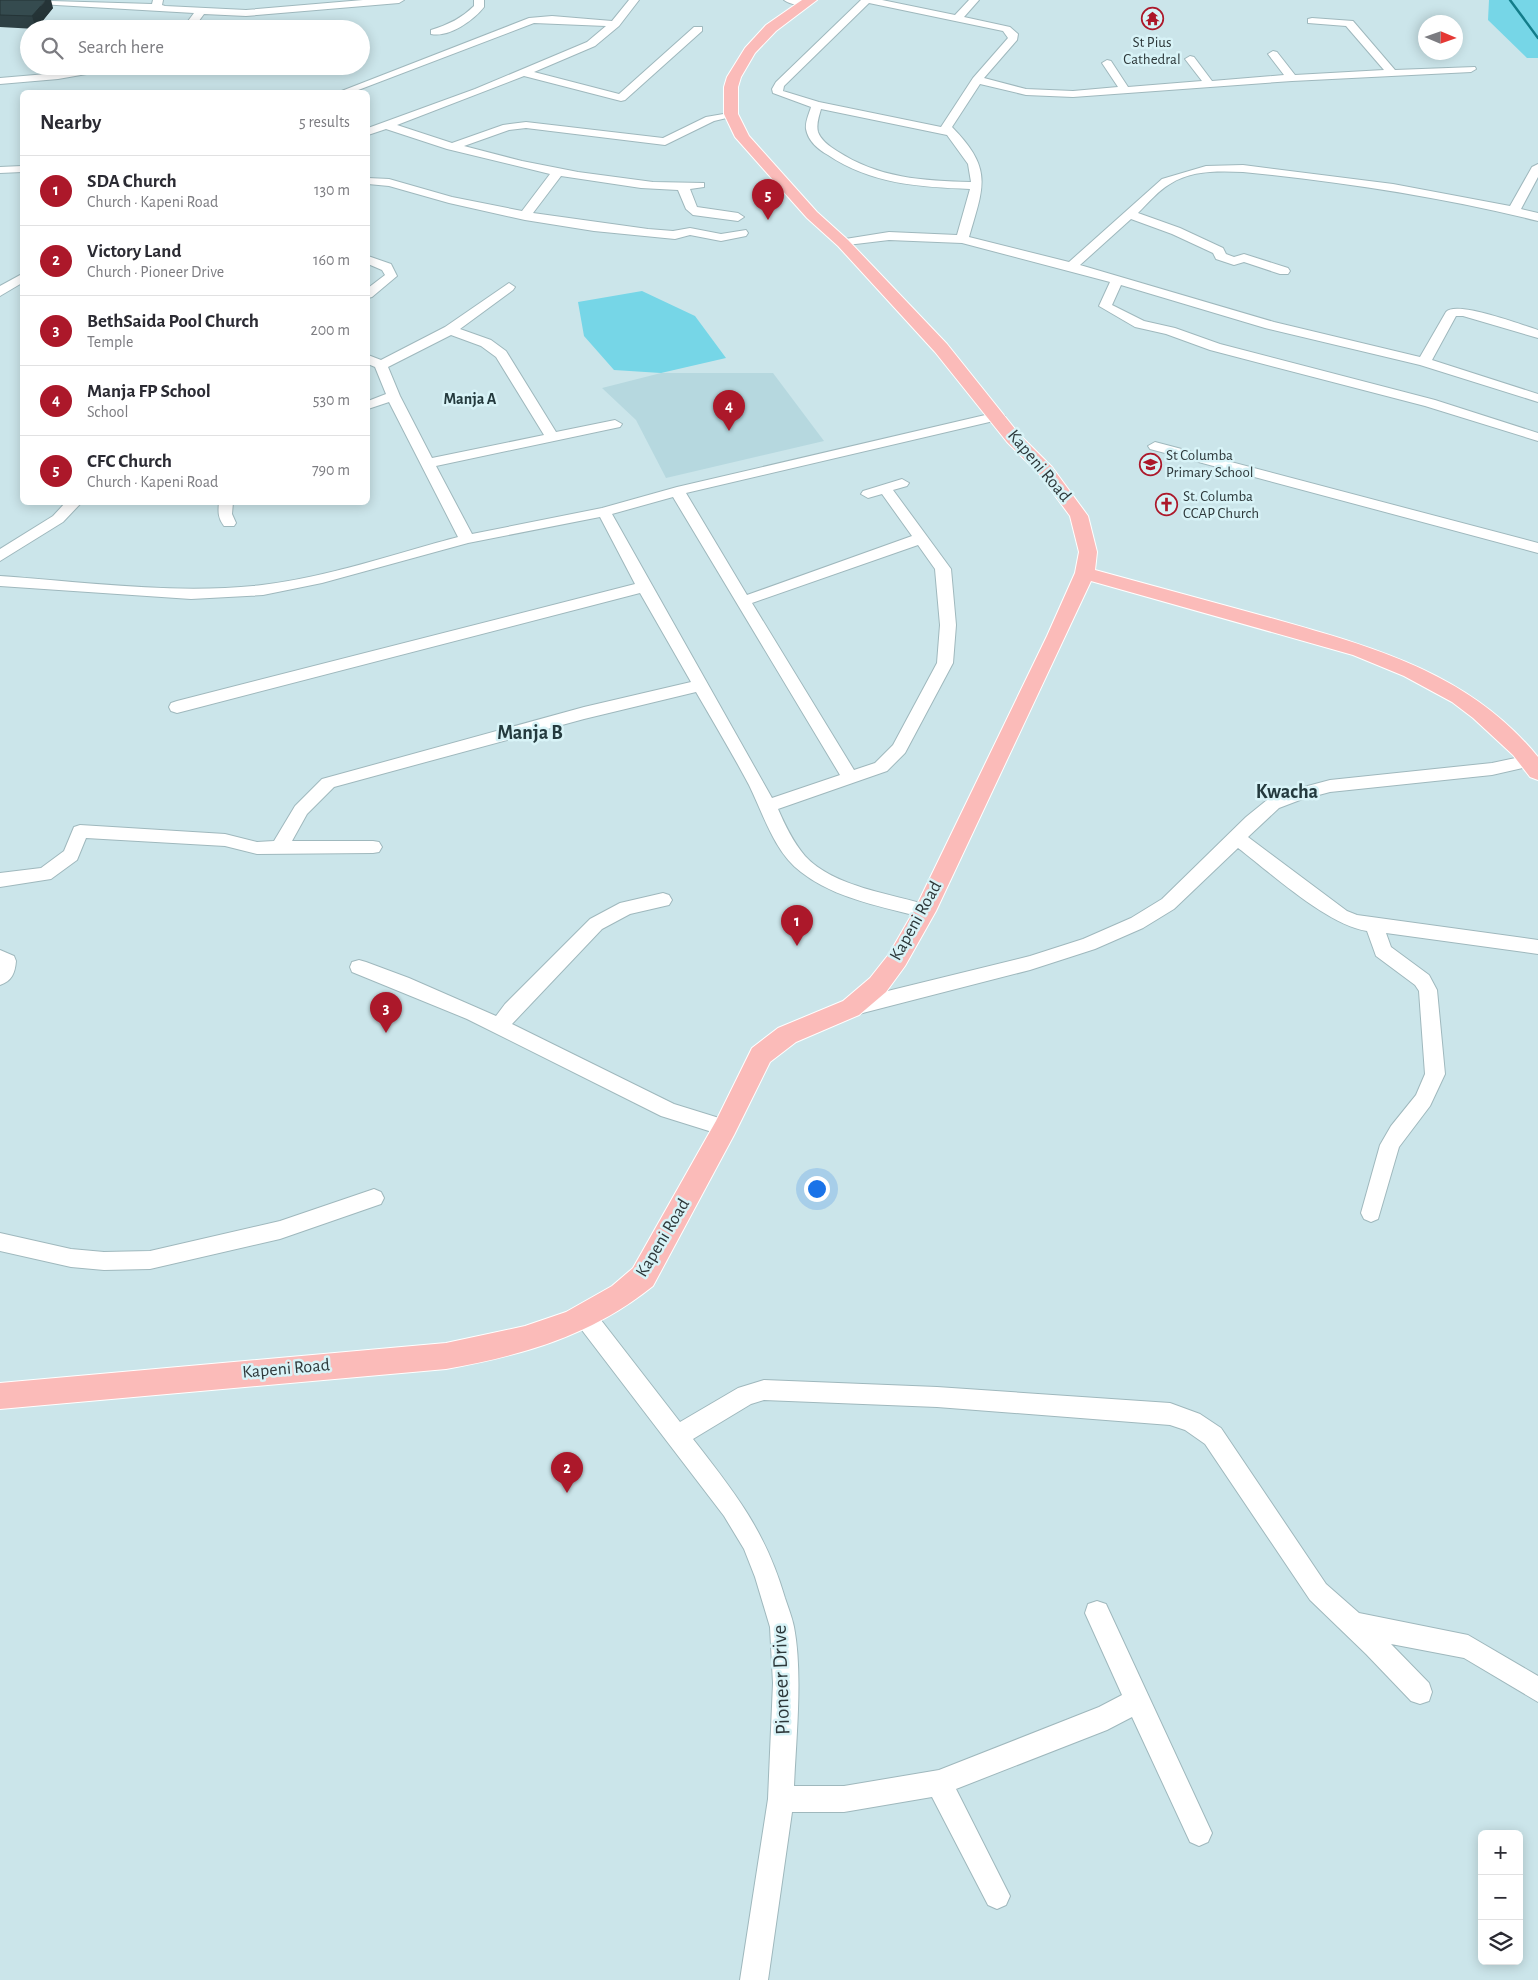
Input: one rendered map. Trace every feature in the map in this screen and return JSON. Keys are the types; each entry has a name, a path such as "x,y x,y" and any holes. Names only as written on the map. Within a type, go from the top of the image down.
{"main road":[{"name":"Kapeni Road","path":"0,1396 446,1356 525,1339 586,1318 623,1295 643,1277 725,1128 761,1055 787,1035 851,1008 878,985 897,960 925,911 1085,573 1088,552 1079,516 1046,471 1013,438 998,416 941,348 843,243 812,215 768,169 742,137 731,114 731,87 745,59 780,20 809,1"},
{"path":"1085,573 1360,650 1403,666 1429,678 1473,706 1514,742 1534,767"}],"street":[{"path":"22,0 157,3 200,12 246,13 399,0"},
{"path":"435,32 471,14 479,7 479,0"},
{"path":"370,131 524,73 591,44 616,24 634,0"},
{"path":"789,0 809,1"},
{"path":"951,132 817,105 781,95 777,89 867,0 1006,30 1014,36 977,80 947,122 946,127 951,132 965,150 976,169 975,186 962,239"},
{"path":"957,19 974,0"},
{"path":"194,20 200,12"},
{"path":"349,90 533,20 552,18 616,24"},
{"path":"1312,21 1349,23 1391,72"},
{"path":"524,73 621,98 698,29"},
{"path":"1273,54 1292,78"},
{"path":"1190,59 1210,85"},
{"path":"1107,63 1126,91"},
{"path":"977,80 1026,92 1047,94 1126,91 1391,72 1472,69"},
{"path":"0,81 64,75"},
{"path":"817,105 811,126 812,133 824,147 852,166 902,182 975,186"},
{"path":"450,147 507,127 526,125 665,142 710,119 731,114"},
{"path":"385,125 450,147 557,173 628,183 683,187 700,185"},
{"path":"1514,210 1538,167"},
{"path":"1070,266 1166,181 1192,172 1224,168 1422,192 1514,210 1538,217"},
{"path":"0,170 20,169"},
{"path":"525,216 557,173"},
{"path":"370,182 384,181 458,202 593,228 663,235 675,235 680,231 687,231 720,237 742,233"},
{"path":"683,187 689,204 697,212 738,217"},
{"path":"1130,214 1198,240 1219,251 1220,256 1234,261 1244,258 1284,271"},
{"path":"843,243 894,236 962,239 1070,266 1270,326 1424,362 1538,398"},
{"path":"370,261 388,268 392,273 391,276 370,292"},
{"path":"0,292 20,279"},
{"path":"1117,280 1105,306 1140,324 1170,331 1215,347 1430,403 1538,437"},
{"path":"370,360 381,364 450,330 509,287"},
{"path":"1424,362 1452,312 1464,312 1538,334"},
{"path":"450,330 486,343 501,354 553,438"},
{"path":"381,364 393,396 467,539"},
{"path":"370,404 393,396"},
{"path":"0,580 191,594 263,590 322,578 467,539 604,512 677,491 998,416"},
{"path":"429,463 615,424"},
{"path":"1155,446 1538,548"},
{"path":"868,494 902,483"},
{"path":"769,806 881,767 899,749 945,663 948,639 943,569 919,539 885,489"},
{"path":"677,491 850,778"},
{"path":"0,556 58,520 72,505"},
{"path":"226,505 225,514 229,523"},
{"path":"604,512 643,586 702,685 769,806 786,841 805,867 828,881 925,911"},
{"path":"744,602 919,539"},
{"path":"177,707 643,586"},
{"path":"279,848 301,810 328,783 584,713 702,685"},
{"path":"851,1008 1030,963 1090,944 1137,923 1168,904 1237,838 1252,821 1274,804 1295,795 1339,784 1492,769 1534,767"},
{"path":"0,880 45,874 71,855 80,831 225,840 257,848 373,847"},
{"path":"1237,838 1341,916 1354,922 1374,926 1396,926 1538,947"},
{"path":"499,1027 512,1009 579,943 585,934 610,914 618,910 664,900"},
{"path":"1371,1213 1390,1145 1423,1100 1435,1074 1428,990 1422,980 1383,951 1374,926"},
{"path":"0,957 8,961 6,971 0,978"},
{"path":"359,967 402,983 499,1027 668,1110 725,1128"},
{"path":"0,1242 71,1258 150,1260 280,1230 374,1198"},
{"name":"Pioneer Drive","path":"586,1318 633,1381 678,1435 732,1508 752,1541 767,1577 782,1627 785,1683 781,1799 754,1980"},
{"path":"678,1435 746,1395 764,1390 937,1398 1170,1414 1192,1422 1213,1436 1318,1592 1420,1692"},
{"path":"1098,1613 1199,1833"},
{"path":"1352,1624 1468,1647 1538,1690"},
{"path":"781,1799 844,1799 939,1783 1107,1717 1138,1700"},
{"path":"939,1783 997,1896"}],"shaded area":[{"path":"1489,0 1538,0 1538,58 1527,58 1488,20"},
{"path":"642,291 695,316 726,358 661,373 614,370 584,336 578,302"},
{"path":"661,373 773,373 824,441 666,478 636,420 602,388"}],"building":[{"path":"0,0 46,0 32,16 0,15"}],"waterway":[{"path":"1510,0 1538,38"}],"place":[{"name":"St Pius Cathedral","path":"1152,19"},
{"name":"CFC Church","path":"768,220"},
{"name":"Manja FP School","path":"729,431"},
{"name":"St Columba Primary School","path":"1150,464"},
{"name":"St. Columba CCAP Church","path":"1167,505"},
{"name":"SDA Church","path":"797,946"},
{"name":"BethSaida Pool Church","path":"386,1033"},
{"name":"Victory Land","path":"567,1493"}],"district":[{"name":"Manja A","path":"470,399"},
{"name":"Manja B","path":"530,733"},
{"name":"Kwacha","path":"1287,792"}]}
